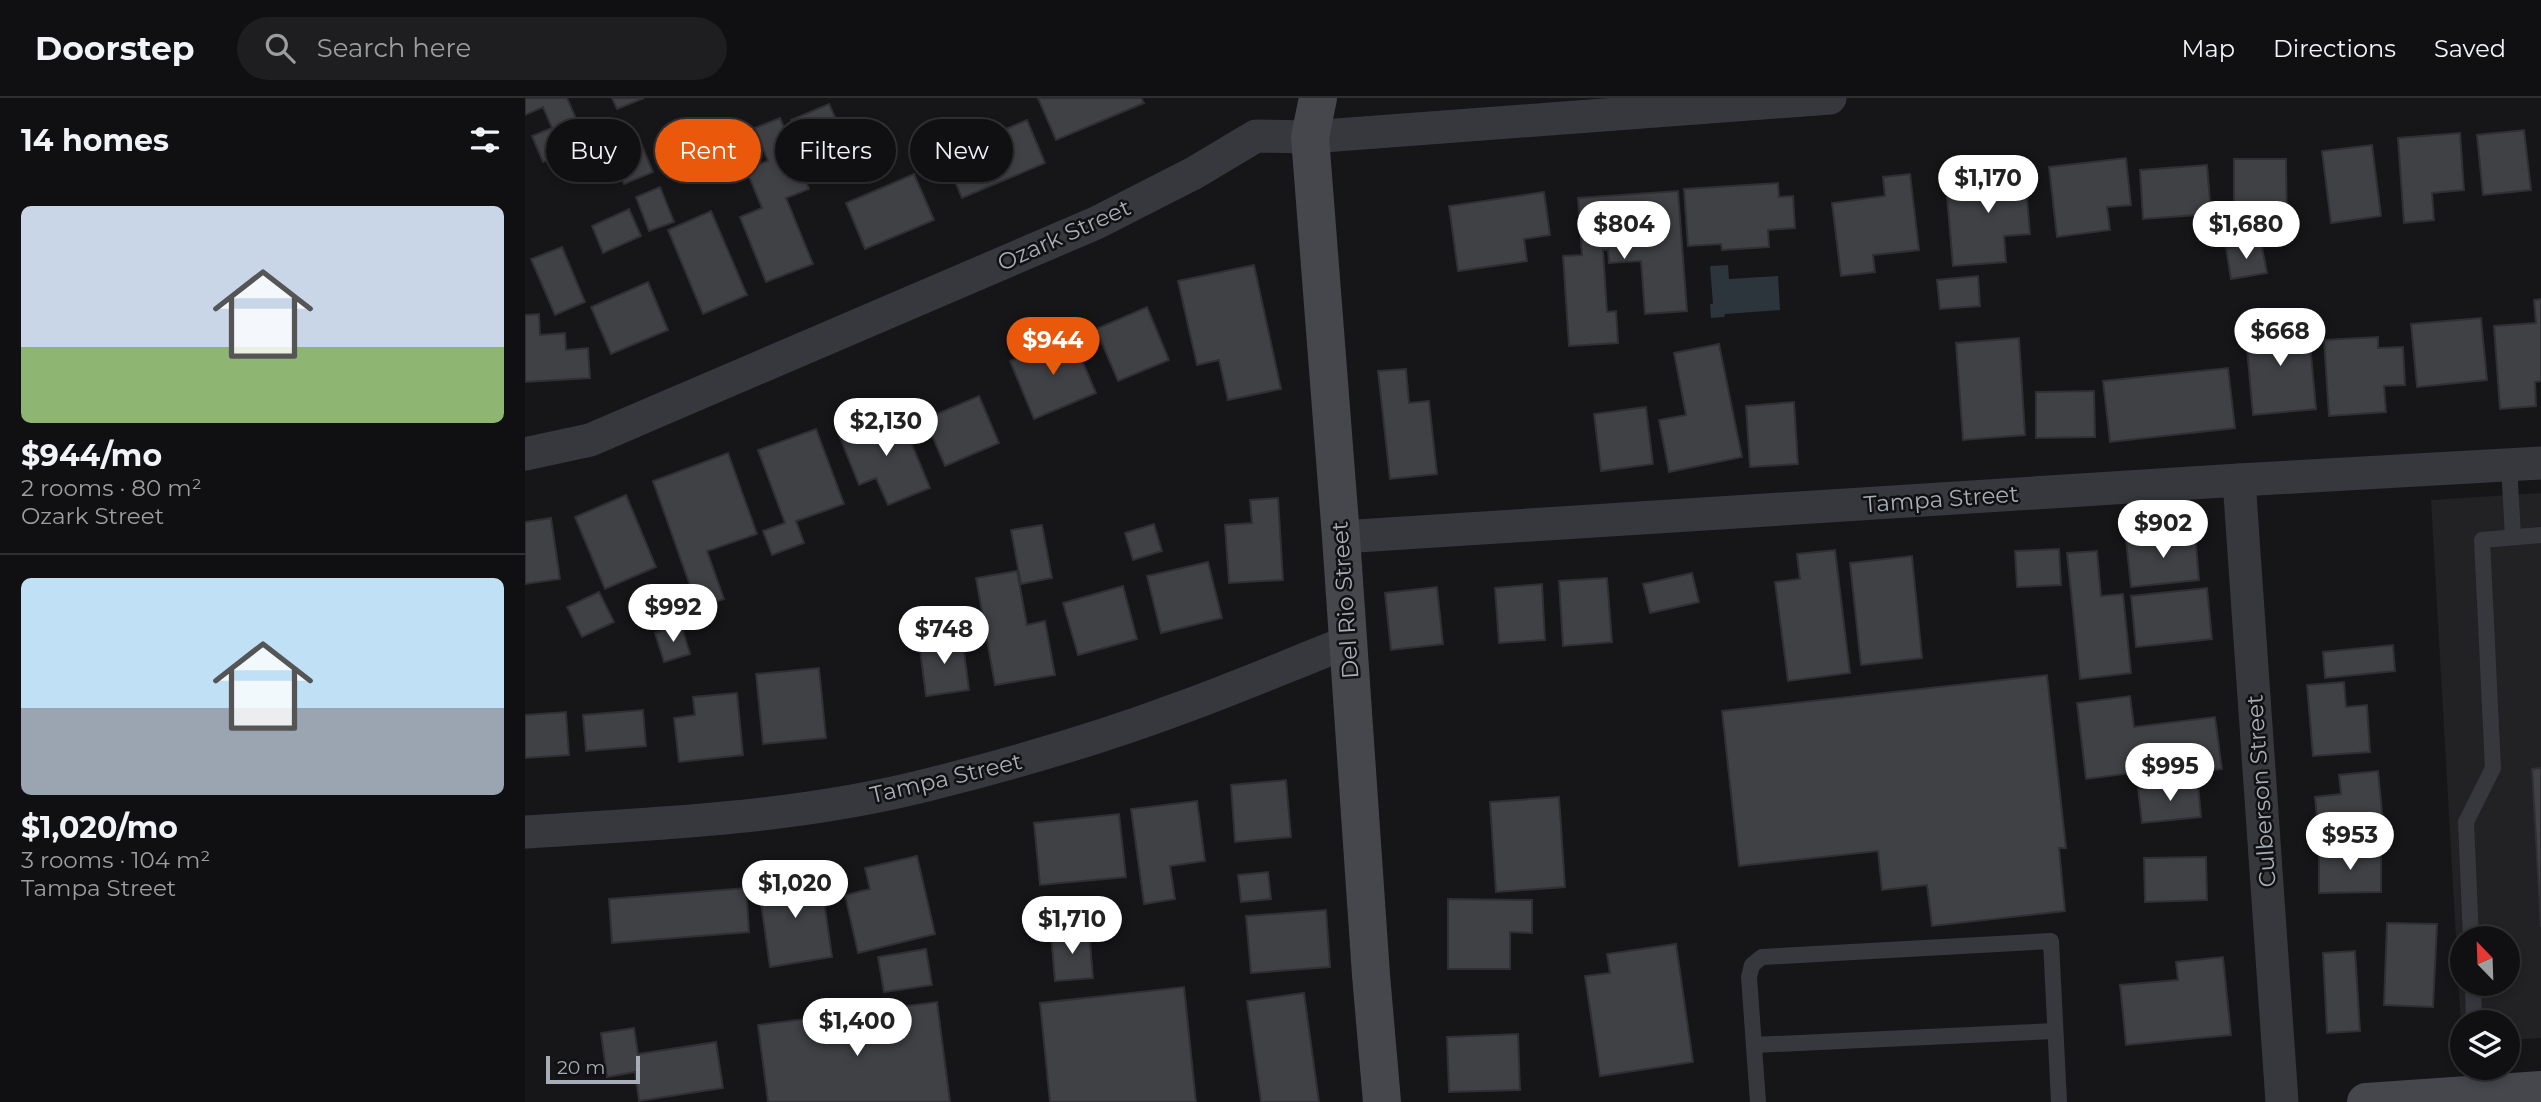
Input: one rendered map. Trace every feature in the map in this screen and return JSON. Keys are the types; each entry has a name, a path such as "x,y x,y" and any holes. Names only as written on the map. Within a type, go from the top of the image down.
{"street":[{"name":"Del Rio Street","path":"1318,98 1310,137 1382,1102"},
{"name":"Ozark Street","path":"525,454 601,436 1084,228 1194,173 1256,136 1310,137 1831,98"},
{"name":"Tampa Street","path":"1341,537 2239,480 2525,465"},
{"name":"Culberson Street","path":"2239,480 2282,1102"},
{"name":"Tampa Street","path":"525,832 728,817 828,804 921,787 1122,729 1348,642"},
{"path":"2366,1102 2475,1081 2541,1090"}],"lane":[{"path":"2512,536 2525,465"},
{"path":"2470,926 2466,822 2493,768 2482,540 2541,535"},
{"path":"1758,1102 1749,977 1752,965 1762,957 2051,941 2059,1102"},
{"path":"1754,1045 2055,1031"}],"shaded area":[{"path":"1728,265 1729,279 1778,276 1780,310 1725,314 1724,317 1711,318 1710,304 1713,304 1710,266"},
{"path":"2541,493 2541,1038 2520,1039 2520,1010 2460,1010 2459,996 2520,996 2520,926 2455,926 2431,500"}],"building":[{"path":"525,98 567,98 576,119 548,119 543,107 525,115"},
{"path":"612,98 644,98 617,109"},
{"path":"1038,98 1141,98 1144,103 1056,140"},
{"path":"829,104 836,119 793,119"},
{"path":"775,120 775,182 806,182 809,189 786,198 813,264 766,282 740,217 762,208 751,182 761,182 761,164 768,161 761,143 761,126"},
{"path":"1027,120 1045,163 1013,176 1013,126"},
{"path":"546,130 546,161 543,162 532,136"},
{"path":"2524,130 2531,190 2483,195 2477,135"},
{"path":"2460,133 2464,190 2432,193 2434,220 2404,223 2398,138"},
{"path":"641,144 653,172 641,177"},
{"path":"2372,145 2381,216 2331,223 2322,151"},
{"path":"2126,158 2131,205 2107,207 2110,230 2057,237 2049,167"},
{"path":"2234,159 2286,159 2287,234 2252,235 2251,216 2234,216"},
{"path":"2024,164 2030,234 2004,236 2006,262 1953,266 1947,197 1970,195 1968,169"},
{"path":"2207,165 2211,214 2143,219 2140,170"},
{"path":"1910,174 1919,250 1873,255 1875,272 1841,276 1832,203 1885,196 1883,177"},
{"path":"910,176 910,182 917,182 934,220 865,249 846,203"},
{"path":"955,182 1000,182 962,198"},
{"path":"1778,183 1779,197 1793,196 1795,228 1768,230 1769,247 1722,250 1721,244 1688,246 1684,189"},
{"path":"660,187 674,222 649,231 636,197"},
{"path":"1678,191 1687,311 1645,314 1641,261 1609,263 1608,250 1603,250 1607,312 1616,311 1618,343 1569,346 1563,256 1582,255 1578,198"},
{"path":"1544,192 1550,235 1524,239 1527,261 1458,271 1449,206"},
{"path":"629,209 641,236 603,253 592,226"},
{"path":"711,211 747,295 703,314 668,230"},
{"path":"2261,242 2267,273 2231,279 2226,248"},
{"path":"562,247 585,302 555,315 531,259"},
{"path":"1254,265 1281,389 1228,400 1219,360 1197,365 1178,281"},
{"path":"1978,276 1980,306 1940,309 1937,280"},
{"path":"648,282 668,330 611,354 591,307"},
{"path":"2541,299 2541,381 2535,382 2536,406 2500,409 2494,326 2536,323 2534,300"},
{"path":"1147,307 1169,360 1118,381 1096,329"},
{"path":"539,314 540,335 565,333 566,350 588,348 590,378 525,382 525,315"},
{"path":"2481,318 2487,380 2417,387 2411,324"},
{"path":"2308,322 2316,409 2253,415 2245,327"},
{"path":"1071,335 1096,393 1034,419 1010,361"},
{"path":"2378,337 2378,348 2403,347 2405,385 2384,386 2386,412 2329,416 2324,340"},
{"path":"2019,338 2025,435 1963,440 1956,343"},
{"path":"1719,344 1742,457 1669,472 1659,420 1686,415 1674,353"},
{"path":"2228,368 2235,428 2110,442 2103,381"},
{"path":"1406,369 1409,403 1429,401 1437,474 1390,479 1378,371"},
{"path":"2094,391 2095,437 2036,438 2036,392"},
{"path":"979,396 999,443 945,466 925,419"},
{"path":"1794,402 1798,464 1750,467 1746,406"},
{"path":"1646,407 1653,464 1601,471 1594,414"},
{"path":"898,411 930,488 888,505 876,478 859,485 839,435"},
{"path":"816,429 844,504 796,521 804,543 772,555 763,531 785,523 758,450"},
{"path":"728,453 757,534 707,551 724,599 698,608 653,481"},
{"path":"626,495 656,567 605,589 575,517"},
{"path":"1278,498 1283,580 1229,583 1225,525 1252,523 1250,500"},
{"path":"551,518 560,579 525,584 525,522"},
{"path":"1154,524 1162,551 1133,560 1125,533"},
{"path":"1042,525 1052,578 1021,584 1011,530"},
{"path":"2195,533 2199,580 2131,587 2126,540"},
{"path":"2059,549 2061,585 2017,587 2015,551"},
{"path":"1835,550 1850,673 1788,681 1775,582 1800,579 1797,554"},
{"path":"2097,551 2101,596 2123,594 2131,673 2080,679 2067,553"},
{"path":"1912,556 1922,658 1861,665 1850,563"},
{"path":"1208,562 1222,618 1161,633 1147,576"},
{"path":"1017,571 1027,625 1045,621 1055,675 995,685 976,578"},
{"path":"1692,573 1699,602 1650,613 1643,584"},
{"path":"1607,578 1612,642 1563,646 1559,581"},
{"path":"1542,584 1545,640 1499,643 1495,588"},
{"path":"1123,586 1137,639 1078,655 1063,603"},
{"path":"1437,587 1443,644 1391,650 1385,593"},
{"path":"2207,588 2212,639 2136,647 2131,596"},
{"path":"599,592 614,622 582,637 567,607"},
{"path":"681,625 690,654 664,662 655,633"},
{"path":"962,636 969,690 926,696 919,642"},
{"path":"2393,645 2395,671 2325,678 2323,652"},
{"path":"819,668 826,738 763,744 756,674"},
{"path":"2047,675 2066,848 2059,848 2065,911 1932,926 1927,885 1882,890 1878,851 1739,866 1722,711"},
{"path":"2344,682 2346,707 2367,705 2370,752 2313,756 2307,685"},
{"path":"737,693 743,755 679,762 674,718 695,715 693,697"},
{"path":"2130,696 2134,727 2215,717 2222,769 2141,780 2140,772 2086,779 2077,703"},
{"path":"643,710 646,746 586,751 583,715"},
{"path":"566,712 569,755 525,758 525,715"},
{"path":"2541,768 2541,927 2532,769"},
{"path":"2378,771 2384,832 2319,838 2315,797 2341,794 2339,775"},
{"path":"1286,780 1291,837 1235,842 1231,785"},
{"path":"2198,783 2201,817 2142,823 2138,789"},
{"path":"1559,797 1565,887 1496,892 1490,802"},
{"path":"1197,801 1205,861 1170,866 1175,899 1144,904 1131,809"},
{"path":"1119,814 1126,877 1040,885 1034,823"},
{"path":"2381,850 2381,892 2319,893 2319,851"},
{"path":"917,856 935,934 858,953 845,895 870,889 865,868"},
{"path":"2206,857 2207,900 2145,902 2144,858"},
{"path":"1268,872 1271,899 1241,902 1238,875"},
{"path":"820,873 832,957 770,967 758,882"},
{"path":"746,888 749,932 612,943 609,899"},
{"path":"1448,899 1532,900 1532,933 1510,932 1510,969 1448,969"},
{"path":"1326,910 1330,967 1251,973 1246,916"},
{"path":"2387,923 2437,924 2433,1007 2384,1005"},
{"path":"1089,931 1093,978 1055,981 1051,934"},
{"path":"1676,944 1693,1062 1600,1076 1585,976 1610,973 1607,954"},
{"path":"926,949 932,985 884,992 878,957"},
{"path":"2355,951 2360,1031 2327,1033 2323,953"},
{"path":"2223,957 2231,1035 2126,1045 2120,985 2178,980 2176,962"},
{"path":"1184,987 1196,1102 1050,1102 1040,1003"},
{"path":"1304,993 1319,1102 1261,1102 1247,1001"},
{"path":"937,1002 950,1102 768,1102 758,1025"},
{"path":"634,1028 638,1054 716,1042 723,1088 639,1101 635,1072 607,1077 601,1033"},
{"path":"1518,1034 1520,1090 1449,1092 1447,1037"}]}
